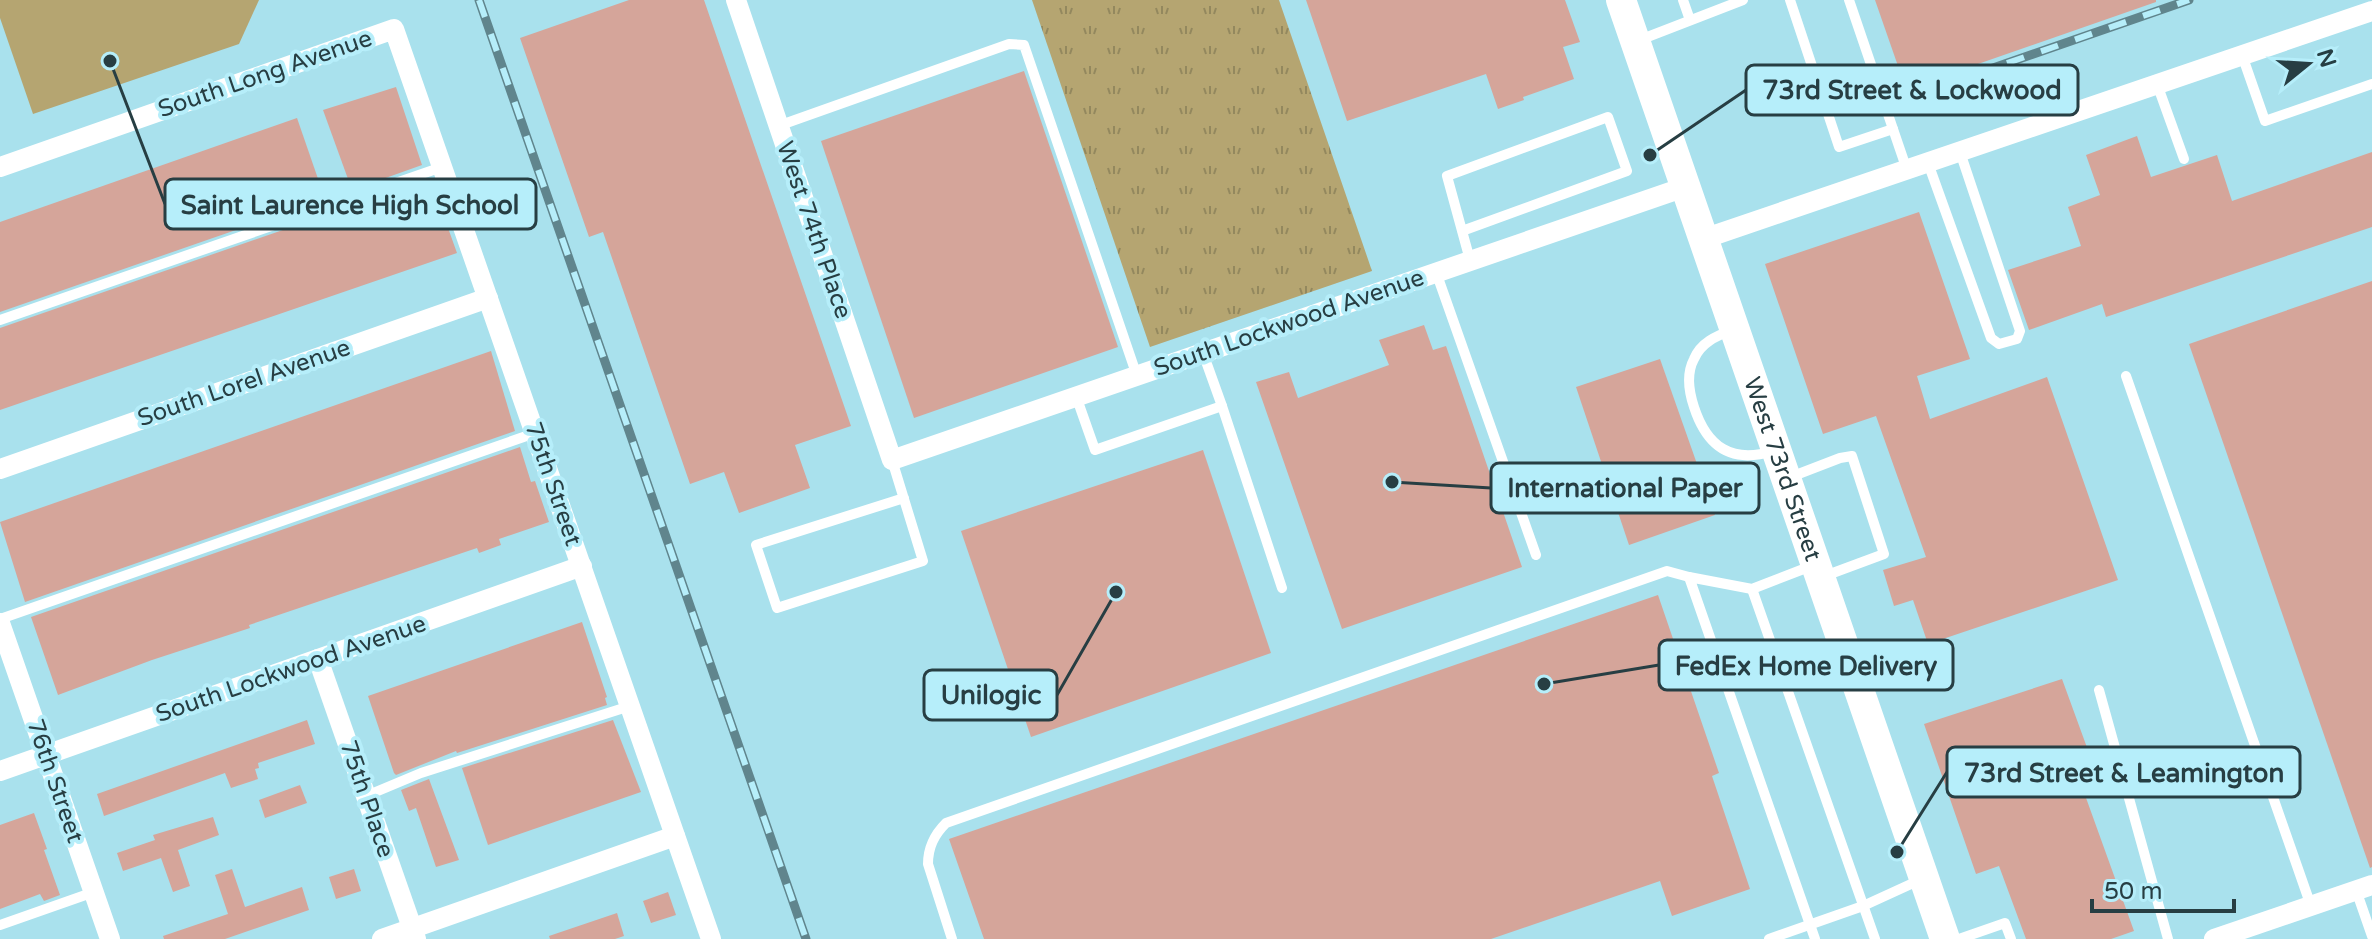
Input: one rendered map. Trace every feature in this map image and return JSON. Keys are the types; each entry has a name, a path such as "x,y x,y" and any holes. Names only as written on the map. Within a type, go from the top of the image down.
{"street":[{"name":"West 74th Place","path":"736,0 892,460"},
{"name":"West 73rd Street","path":"1621,0 1945,939"},
{"path":"1703,239 2372,11"},
{"name":"South Long Avenue","path":"0,167 394,29"},
{"name":"75th Street","path":"394,29 711,939"},
{"name":"South Lockwood Avenue","path":"892,460 1685,187"},
{"name":"South Lorel Avenue","path":"0,469 488,298"},
{"name":"South Lockwood Avenue","path":"0,771 582,566"},
{"name":"76th Street","path":"0,621 110,939"},
{"name":"75th Place","path":"318,659 414,934"},
{"path":"382,939 414,934 675,836"},
{"path":"2214,939 2364,888"}],"lane":[{"path":"1683,0 1690,20"},
{"path":"1790,0 1839,147 1893,129"},
{"path":"1849,0 1907,170"},
{"path":"1635,41 1738,1"},
{"path":"778,126 1009,44 1024,45 1137,376"},
{"path":"2242,55 2265,121 2372,84"},
{"path":"2157,84 2184,159"},
{"path":"1462,231 1627,171 1608,117 1447,176 1462,231 1470,260"},
{"path":"1928,163 1991,338 1999,344 2017,339 2020,331 1960,152"},
{"path":"0,320 442,167"},
{"path":"1436,272 1536,555"},
{"path":"1734,329 1709,341 1693,359 1689,384 1698,418 1710,438 1729,452 1752,456 1776,450"},
{"path":"1203,353 1282,588"},
{"path":"2126,376 2311,906"},
{"path":"1076,396 1095,450 1222,406"},
{"path":"0,621 535,433"},
{"path":"952,939 928,864 928,853 936,833 946,823 1667,571 1752,589 1884,554 1852,456 1786,479"},
{"path":"892,460 904,498 923,561 777,608 756,545 904,498"},
{"path":"1689,577 1815,939"},
{"path":"1752,589 1875,939"},
{"path":"2099,690 2168,939"},
{"path":"366,796 421,773 630,706"},
{"path":"1769,939 1863,906 1924,878"},
{"path":"2364,888 2372,936"},
{"path":"0,925 94,892"},
{"path":"1959,939 2005,923 2011,939"}],"green space":[{"path":"0,0 259,0 239,44 33,114 0,18"},
{"path":"1032,0 1279,0 1372,271 1150,347"}],"building":[{"path":"629,0 704,0 851,426 795,445 810,488 739,513 724,472 690,484 603,232 589,237 520,38"},
{"path":"1306,0 1565,0 1580,42 1563,47 1574,79 1498,109 1486,74 1347,121"},
{"path":"1875,0 2156,0 2156,2 1906,89"},
{"path":"1024,71 1118,347 914,418 821,141"},
{"path":"396,87 422,165 352,190 323,110"},
{"path":"297,118 325,199 0,312 0,222"},
{"path":"2137,136 2151,177 2217,155 2232,201 2372,152 2372,227 2106,317 2102,304 2029,330 2008,270 2081,246 2068,207 2100,195 2086,155"},
{"path":"427,180 439,216 443,214 457,253 0,410 0,328"},
{"path":"1919,212 1970,359 1917,376 1930,419 2047,377 2118,580 1928,644 1913,600 1894,606 1883,570 1926,557 1876,416 1823,434 1765,264"},
{"path":"2372,281 2372,867 2370,868 2189,344"},
{"path":"1424,325 1433,350 1446,346 1522,567 1342,629 1256,382 1289,372 1298,398 1389,365 1379,340"},
{"path":"491,351 515,431 25,602 0,522"},
{"path":"1660,359 1715,515 1629,545 1576,387"},
{"path":"520,447 549,522 499,539 501,545 479,553 477,548 249,625 250,628 58,695 31,617"},
{"path":"1203,450 1271,653 1031,737 961,531"},
{"path":"1658,595 1719,773 1712,776 1750,889 1672,916 1660,881 1491,939 984,939 949,839"},
{"path":"582,622 607,705 456,751 396,775 394,773 368,696"},
{"path":"2062,679 2089,753 2072,759 2134,931 2111,939 2026,939 1999,866 1976,874 1924,724"},
{"path":"307,720 315,744 258,763 259,768 255,769 258,779 231,788 225,773 104,816 97,794"},
{"path":"613,720 641,792 488,845 462,768"},
{"path":"429,779 459,860 436,867 416,808 409,811 401,790"},
{"path":"300,785 307,803 265,818 259,800"},
{"path":"34,813 60,895 44,901 40,894 0,909 0,825"},
{"path":"213,817 219,835 178,850 190,886 173,892 161,858 123,871 117,853 155,840 153,835"},
{"path":"232,869 245,907 302,887 309,910 225,939 164,939 163,936 228,914 215,875"},
{"path":"354,869 361,891 336,899 329,877"},
{"path":"668,892 676,915 651,923 643,901"},
{"path":"617,913 624,936 615,939 550,939 549,936"}],"railway":[{"path":"479,0 806,939"},
{"path":"1973,75 2189,0"}],"place":[{"name":"Saint Laurence High School","path":"110,61"},
{"name":"73rd Street & Lockwood","path":"1650,155"},
{"name":"International Paper","path":"1392,482"},
{"name":"Unilogic","path":"1116,592"},
{"name":"FedEx Home Delivery","path":"1544,684"},
{"name":"73rd Street & Leamington","path":"1897,852"}]}
